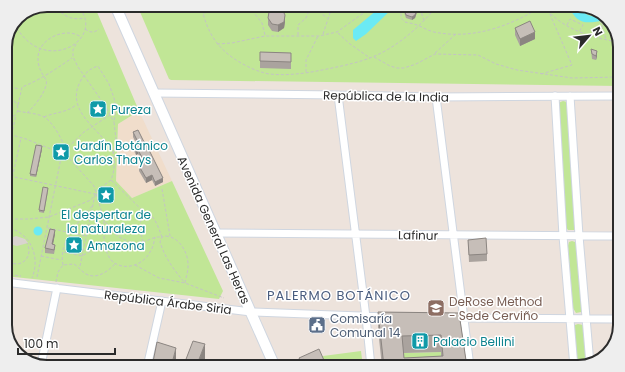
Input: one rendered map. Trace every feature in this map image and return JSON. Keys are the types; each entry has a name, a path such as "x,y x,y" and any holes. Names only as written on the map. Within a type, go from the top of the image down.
{"main road":[{"name":"Avenida General Las Heras","path":"118,12 272,360"}],"street":[{"name":"República de la India","path":"153,93 436,97 613,96"},
{"path":"338,95 370,360"},
{"path":"555,96 563,236 573,360"},
{"path":"570,96 579,236 589,358"},
{"path":"436,97 469,360"},
{"path":"557,120 562,116 569,116 571,118"},
{"name":"Lafinur","path":"216,233 613,236"},
{"name":"República Árabe Siria","path":"12,282 56,285 162,301 251,312 396,317"},
{"path":"42,359 56,285"},
{"path":"149,360 162,301"},
{"path":"441,318 613,319"}],"path":[{"path":"62,12 75,20 84,18"},
{"path":"82,12 85,29 82,37 73,50 73,57 83,76 104,104 114,122"},
{"path":"214,12 203,13 208,30 216,44 230,56 256,71 280,74 306,73 351,65 374,57 386,51 418,26 431,12"},
{"path":"254,12 258,19 262,22 265,36"},
{"path":"298,36 298,25 306,18 308,12"},
{"path":"320,12 327,18"},
{"path":"216,44 232,43 265,36 319,36 338,32 365,12"},
{"path":"401,12 403,20 408,23 413,23 433,32 456,34 475,33 501,27 532,12"},
{"path":"421,12 424,20"},
{"path":"549,12 579,32 612,41"},
{"path":"540,74 572,65 549,12"},
{"path":"323,35 327,18 330,13"},
{"path":"567,25 570,19 583,25 579,32"},
{"path":"600,20 606,40"},
{"path":"17,29 25,39 40,49 50,52 60,51 76,44"},
{"path":"85,29 90,32 96,32 99,29"},
{"path":"338,32 350,44 370,58"},
{"path":"27,113 46,86 46,80 41,72 38,58 40,49 44,43 54,36 63,33 77,34 82,37"},
{"path":"374,57 390,66 404,68 416,64 435,54 456,34"},
{"path":"306,73 306,60 319,36"},
{"path":"435,54 478,55 496,64 540,74 572,78 613,77"},
{"path":"73,57 33,83 22,87 12,134 66,155 94,186 95,194 104,220 106,248 110,259 115,264 118,266 128,267 141,261 150,253 156,237"},
{"path":"12,219 49,217 91,200 99,189 111,180 114,164 110,146 84,118 77,105 76,94 83,76 90,69 98,66 104,74 114,98 116,109 114,122 116,140 113,154"},
{"path":"12,87 21,89"},
{"path":"12,102 18,105"},
{"path":"18,111 44,117 71,110 77,105"},
{"path":"12,116 16,114"},
{"path":"37,277 62,153 84,132 110,115"},
{"path":"44,117 58,132 64,143 65,150"},
{"path":"21,137 12,177 95,194"},
{"path":"111,180 143,211 148,212 153,218 162,237 160,242 166,257 172,268 185,283"},
{"path":"162,189 170,236"},
{"path":"80,267 95,194"},
{"path":"56,285 58,272 62,265 66,238 93,204"},
{"path":"143,211 140,229 143,242"},
{"path":"104,220 113,232 132,243 143,242 156,237 170,236 177,240 188,258 185,283"},
{"path":"46,228 86,236"},
{"path":"12,229 26,237 31,245 34,255 32,278"},
{"path":"12,263 19,264 27,259 29,253 27,243"},
{"path":"63,252 82,256 92,250 106,248"},
{"path":"29,253 34,255"},
{"path":"41,256 62,260"},
{"path":"62,265 74,264 80,267 87,275 93,277 108,271 115,264"},
{"path":"134,265 159,278 185,283 224,298"},
{"path":"12,275 25,277"}],"shaded area":[{"path":"139,111 172,181 132,198 116,181 118,124"},
{"path":"16,236 25,239 28,243 17,246 12,245 12,238"}],"green space":[{"name":"Jardín Botánico Carlos Thays","path":"42,12 97,12 139,111 118,124 116,181 132,198 172,181 223,291 219,299 12,277 12,45 13,38 19,26 29,17"},
{"path":"140,12 578,12 587,13 601,21 607,27 613,45 613,86 169,79"},
{"path":"563,101 567,102 575,226 574,230 568,230 566,227 558,103"},
{"path":"572,241 577,245 583,310 576,313 573,308 568,246 569,242"},
{"path":"578,324 584,326 587,359 576,360 575,325"},
{"path":"361,351 362,360 314,360 323,356"},
{"path":"441,352 442,360 402,360 402,353"}],"water":[{"path":"375,12 389,12 366,34 356,41 353,38 353,30"},
{"path":"571,12 585,13 596,17 601,21 582,22"},
{"path":"38,226 43,231 38,236 33,231"}],"building":[{"path":"269,12 284,12 285,15 284,22 278,25 272,24 268,18"},
{"path":"405,12 416,12 412,17 406,15"},
{"path":"530,21 535,32 520,39 515,28"},
{"path":"591,49 597,51 596,56 592,54"},
{"path":"260,52 291,53 291,62 260,61"},
{"path":"138,130 163,178 155,182 152,175 146,178 139,166 145,163 138,150 136,151 133,145 138,142 133,132"},
{"path":"36,145 42,146 36,175 30,174"},
{"path":"43,187 48,188 44,211 39,210"},
{"path":"50,229 55,230 52,244 55,245 54,250 45,248"},
{"path":"486,238 487,254 469,255 468,240"},
{"path":"378,312 459,313 466,360 383,360","holes":["441,335 443,356 404,358 402,336"]},
{"path":"193,341 205,344 199,360 186,360"},
{"path":"157,342 176,348 173,360 153,360"},
{"path":"319,349 324,360 300,360 299,358"}],"place":[{"name":"Pureza","path":"98,109"},
{"name":"Jardín Botánico Carlos Thays","path":"61,152"},
{"name":"El despertar de la naturaleza","path":"106,195"},
{"name":"Amazona","path":"74,245"},
{"name":"DeRose Method - Sede Cerviño","path":"436,308"},
{"name":"Comisaría Comunal 14","path":"317,325"},
{"name":"Palacio Bellini","path":"420,341"}],"district":[{"name":"PALERMO BOTÁNICO","path":"339,295"}]}
